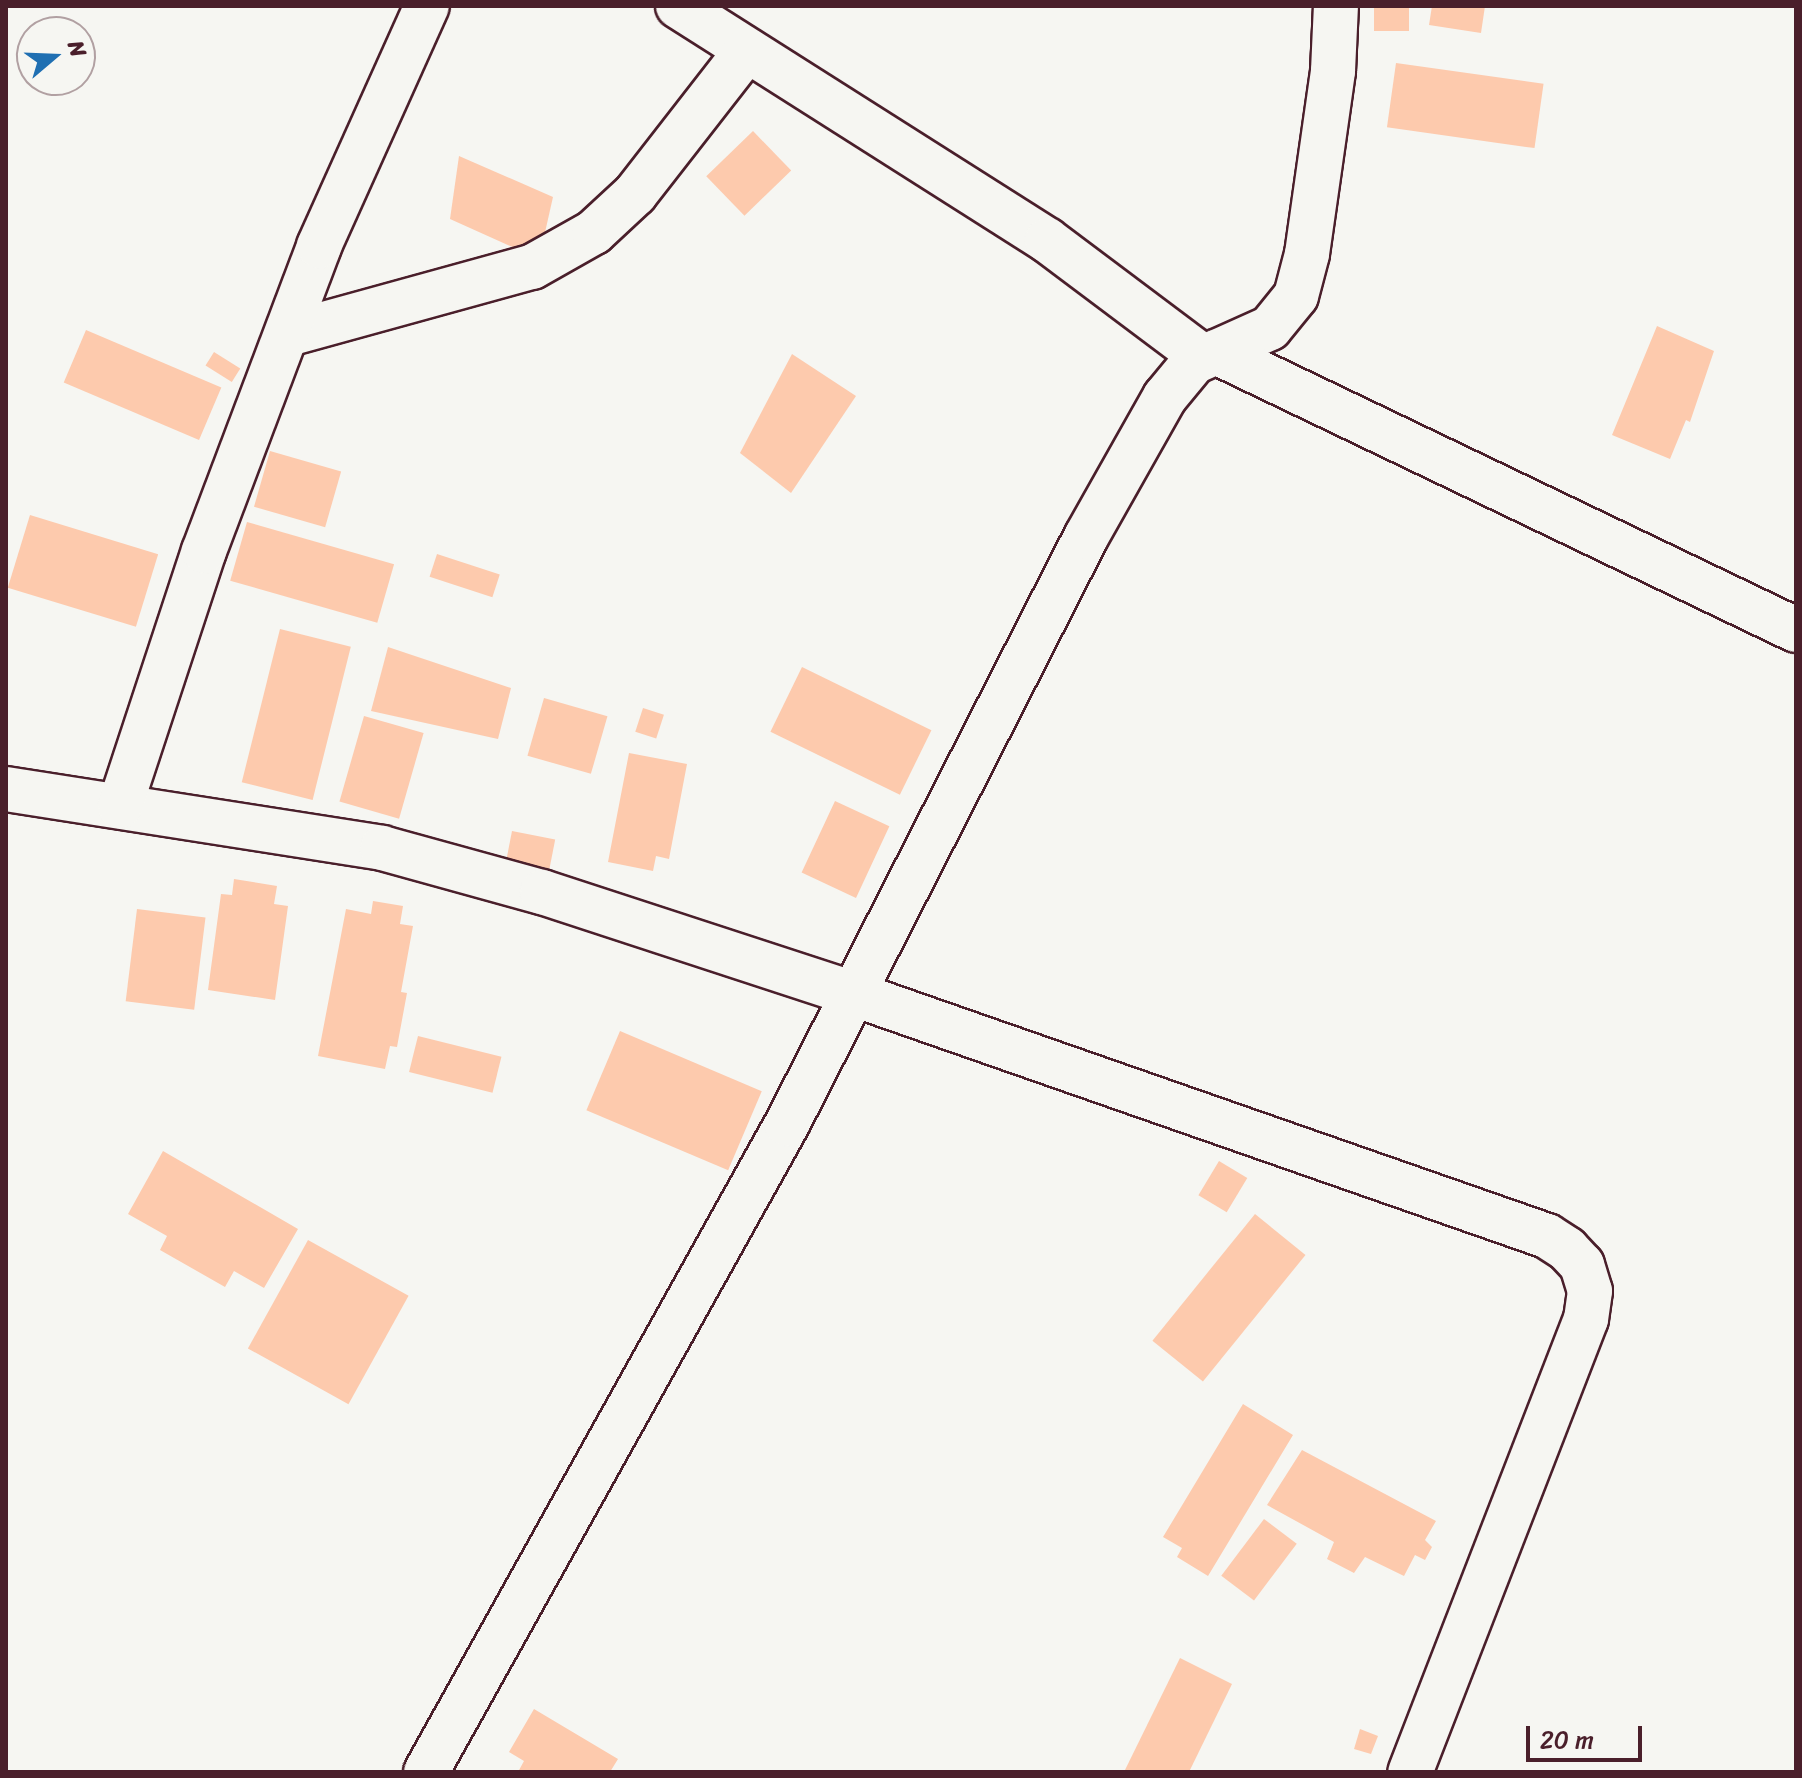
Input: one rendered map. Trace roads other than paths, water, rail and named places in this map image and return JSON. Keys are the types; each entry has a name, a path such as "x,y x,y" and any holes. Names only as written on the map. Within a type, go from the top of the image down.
{"street":[{"path":"120,806 204,551 319,246 427,6"},
{"path":"678,6 1047,240 1210,354 1796,630"},
{"path":"426,1772 787,1124 1086,537 1165,397 1186,369 1210,354 1270,328 1296,296 1307,254 1333,71 1336,6"},
{"path":"288,334 519,272 594,232 635,194 747,50"},
{"path":"6,789 382,848 542,892 854,994 1547,1236 1582,1265 1590,1291 1586,1319 1410,1772"}]}
